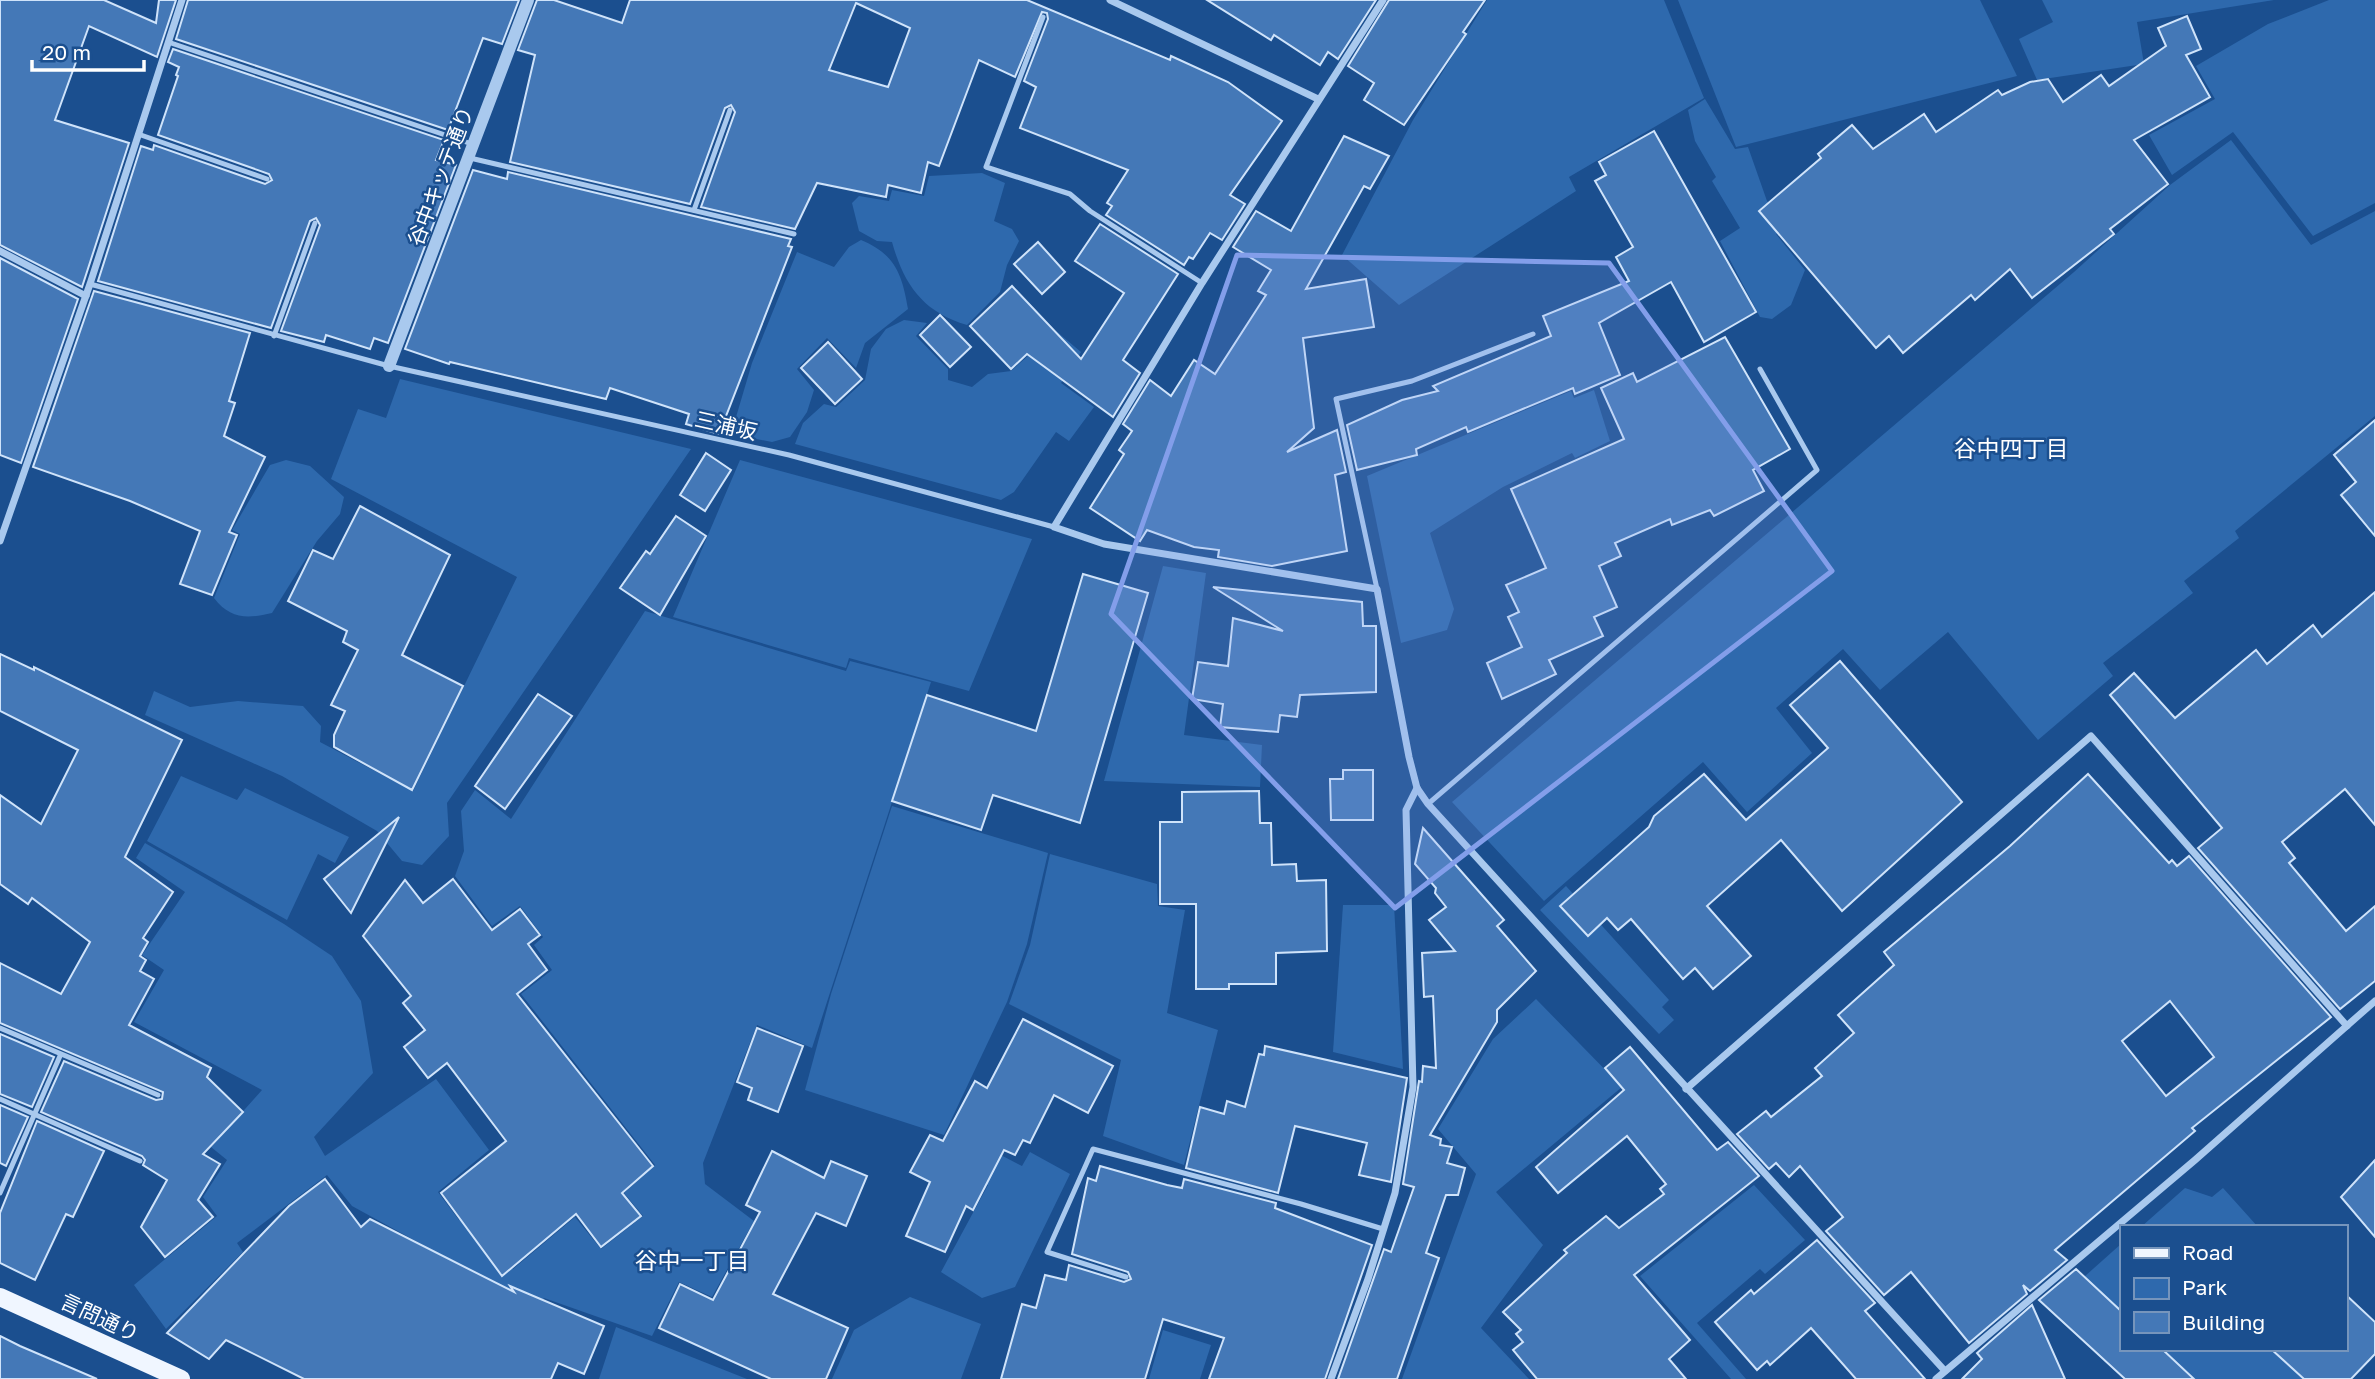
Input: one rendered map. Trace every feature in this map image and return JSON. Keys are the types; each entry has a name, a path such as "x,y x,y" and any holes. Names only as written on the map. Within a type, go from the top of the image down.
{"main road":[{"name":"言問通り","path":"0,1297 181,1379"}],"street":[{"path":"0,541 86,296 182,0"},
{"name":"谷中キッテ通り","path":"389,366 528,0"},
{"path":"1110,0 1318,99"},
{"path":"1383,0 1202,283 1054,527 1104,544 1377,589 1416,788 1686,1089 1945,1371"},
{"path":"0,251 86,296"},
{"path":"1686,1089 2091,736 2347,1026"},
{"path":"1331,1379 1395,1193 1413,1087 1406,810 1416,788"},
{"path":"1936,1379 2195,1160 2375,1001"}],"lane":[{"path":"1043,17 986,167 1070,194 1090,211 1202,283"},
{"path":"168,42 472,144"},
{"path":"694,210 730,110"},
{"path":"138,134 267,179"},
{"path":"467,157 794,234"},
{"path":"274,336 315,223"},
{"name":"三浦坂","path":"90,284 389,366 789,455 1054,527"},
{"path":"1377,589 1336,399 1412,382 1533,334"},
{"path":"1428,804 1817,470 1760,369"},
{"path":"0,1028 60,1056 158,1095"},
{"path":"0,1193 60,1056"},
{"path":"0,1099 139,1161"},
{"path":"1126,1277 1047,1252 1093,1149 1301,1204 1383,1230"}],"highlighted area":[{"path":"1237,255 1609,263 1832,571 1395,908 1111,614"}],"green space":[{"path":"1487,0 1664,0 1704,98 1569,177 1576,191 1399,305 1342,255 1413,120"},
{"path":"1678,0 1980,0 2017,76 1736,147"},
{"path":"2042,0 2274,0 2137,22 2144,64 2037,80 2019,39 2053,22"},
{"path":"2329,0 2375,0 2375,203 2313,236 2233,132 2172,175 2149,135 2215,99 2196,66 2268,24"},
{"path":"1705,99 1735,149 1748,147 1767,201 1787,224 1776,234 1805,270 1791,305 1772,319 1760,317 1720,241 1740,228 1712,181 1716,177 1695,141 1688,110"},
{"path":"2231,140 2311,245 2375,211 2375,416 2235,531 2239,538 2184,581 2193,593 2103,663 2113,676 2038,740 1948,632 1880,690 1843,649 1776,708 1812,753 1747,812 1703,762 1544,901 1452,802 2074,272 2170,185"},
{"path":"982,173 1005,183 994,221 1012,229 1019,241 1007,265 1000,292 967,325 938,313 917,295 909,284 892,242 877,241 859,231 852,203 859,196 889,201 892,190 924,196 929,176"},
{"path":"861,240 882,252 895,267 903,285 908,309 865,343 856,368 827,338 797,369 814,390 807,412 790,437 772,442 731,434 752,363 797,252 834,267 849,247"},
{"path":"904,320 927,323 916,336 948,369 948,380 972,387 988,374 1011,371 1056,331 1081,352 1061,383 1094,407 1069,441 1056,432 1014,492 1001,500 795,444 803,423 824,404 836,407 865,380 871,349 886,329"},
{"path":"400,379 691,449 447,803 449,836 422,865 402,861 377,831 282,776 145,715 154,691 190,707 238,701 303,706 321,726 320,742 413,791 517,577 331,479 358,409 386,418"},
{"path":"1594,390 1610,441 1575,458 1572,453 1503,487 1430,533 1454,609 1447,630 1401,643 1367,476 1571,391 1574,398"},
{"path":"286,460 310,466 344,497 340,514 317,541 272,613 255,616 233,614 214,598 240,534 232,530 270,465"},
{"path":"740,460 1032,539 969,691 849,658 846,668 673,617"},
{"path":"1163,566 1206,573 1184,735 1262,745 1260,787 1104,781"},
{"path":"645,611 846,671 850,661 931,682 812,1048 757,1025 703,1163 705,1184 754,1221 712,1297 679,1282 652,1336 544,1298 538,1308 352,1206 327,1175 237,1243 243,1252 166,1329 134,1285 217,1216 203,1197 227,1160 211,1147 262,1090 134,1022 164,970 142,955 185,892 136,858 145,843 284,924 332,956 361,1001 373,1073 314,1137 325,1156 436,1079 489,1150 438,1192 459,1220 471,1211 513,1269 575,1217 601,1249 643,1216 624,1193 655,1165 521,994 552,970 534,945 543,937 520,906 492,926 455,876 464,851 461,811 475,790 511,819"},
{"path":"181,776 237,800 245,788 349,837 335,863 318,854 287,920 147,841"},
{"path":"892,806 1048,853 1027,944 1007,1002 944,1135 805,1090 831,994"},
{"path":"1050,854 1157,884 1158,906 1185,910 1167,1013 1218,1030 1184,1165 1103,1136 1121,1060 1009,1004 1030,945"},
{"path":"1566,886 1669,1000 1662,1007 1674,1020 1659,1034 1540,910"},
{"path":"1343,905 1394,905 1403,1069 1333,1052"},
{"path":"1536,999 1622,1087 1496,1192 1543,1245 1481,1328 1529,1379 1402,1379 1476,1174 1438,1129 1493,1039"},
{"path":"972,1140 1022,1166 1030,1152 1070,1174 1015,1287 982,1298 941,1272 988,1185 939,1159"},
{"path":"1754,1185 1805,1240 1765,1274 1760,1269 1697,1323 1746,1379 1731,1379 1640,1276"},
{"path":"2185,1188 2212,1197 2223,1188 2256,1225 2143,1225"},
{"path":"2120,1245 2120,1310 2084,1277"},
{"path":"910,1297 981,1324 961,1379 832,1379 854,1330"},
{"path":"616,1327 747,1379 599,1379"},
{"path":"1163,1330 1211,1345 1200,1379 1149,1379"},
{"path":"2164,1351 2273,1351 2304,1379 2194,1379"}],"building":[{"path":"0,0 104,0 156,23 159,0 176,0 157,57 89,26 55,120 129,143 82,287 0,245"},
{"path":"188,0 519,0 502,44 483,38 448,130 176,39"},
{"path":"537,0 554,0 622,23 630,0 1027,0 1170,60 1171,56 1228,82 1282,121 1230,195 1245,204 1222,240 1210,233 1193,259 1189,257 1184,265 1106,215 1112,206 1107,203 1128,170 1020,128 1036,87 1024,81 1048,19 1047,13 1042,12 1015,77 979,60 939,166 928,162 921,193 888,185 886,197 817,183 795,229 701,207 735,112 731,105 725,108 690,204 510,162 535,55 518,50","holes":["856,3 910,28 888,87 829,70"]},
{"path":"1207,0 1376,0 1338,59 1328,52 1320,65 1274,35 1271,40"},
{"path":"1389,0 1485,0 1463,32 1466,34 1404,125 1364,100 1374,83 1348,66"},
{"path":"2187,16 2201,49 2186,55 2210,97 2134,140 2168,184 2110,229 2114,234 2032,298 2010,269 1975,300 1971,295 1903,353 1889,336 1876,348 1759,211 1821,158 1818,154 1852,125 1873,149 1924,114 1936,132 1998,90 2002,95 2030,82 2048,79 2063,102 2101,75 2109,86 2166,46 2158,28"},
{"path":"173,49 444,140 436,160 456,165 388,343 374,338 370,349 326,335 324,342 281,331 320,225 316,218 310,221 271,328 98,281 141,146 153,150 154,145 265,184 272,180 269,174 158,135 178,76 179,67 168,62"},
{"path":"1654,131 1756,312 1704,342 1671,282 1599,323 1620,375 1575,394 1573,388 1468,432 1466,427 1416,449 1417,455 1357,470 1347,425 1402,400 1438,391 1433,386 1551,336 1543,316 1629,281 1616,257 1633,247 1595,181 1606,175 1599,162"},
{"path":"1344,136 1389,156 1370,189 1364,186 1306,289 1366,279 1374,327 1303,338 1314,428 1287,452 1337,430 1346,472 1335,475 1347,551 1272,566 1218,557 1219,550 1194,547 1147,530 1140,541 1090,508 1124,454 1119,450 1132,431 1123,424 1150,380 1171,396 1194,360 1215,374 1266,295 1258,291 1271,270 1233,247 1256,211 1291,231"},
{"path":"473,170 507,179 508,172 791,239 788,246 792,247 719,434 686,424 689,414 610,388 606,399 450,362 449,364 405,349"},
{"path":"1100,224 1178,274 1123,360 1140,373 1113,417 1027,354 1011,369 970,326 1012,286 1081,359 1124,293 1075,261"},
{"path":"1038,242 1065,272 1042,294 1014,264"},
{"path":"0,258 78,299 21,463 0,455"},
{"path":"94,291 250,333 229,401 235,403 224,436 265,457 229,532 237,535 212,595 180,584 200,531 130,501 33,467"},
{"path":"940,315 971,347 950,367 920,335"},
{"path":"1725,337 1790,449 1753,470 1764,491 1714,516 1710,510 1672,525 1670,519 1615,543 1621,556 1599,566 1617,607 1594,617 1603,636 1549,660 1556,674 1502,699 1487,663 1522,647 1508,617 1519,612 1506,585 1546,568 1511,489 1624,439 1601,388 1633,373 1637,382"},
{"path":"828,342 862,379 835,404 801,368"},
{"path":"2375,420 2375,536 2341,495 2356,482 2334,455"},
{"path":"706,453 731,470 705,511 680,495"},
{"path":"360,506 450,555 402,655 463,686 412,790 334,747 334,735 345,711 331,705 358,650 343,642 347,631 288,601 313,550 333,559"},
{"path":"676,516 706,536 660,615 620,588 646,551 650,554"},
{"path":"1083,574 1148,593 1080,823 993,795 981,830 892,801 927,695 1036,731"},
{"path":"1213,587 1362,602 1363,626 1376,626 1376,692 1300,695 1297,717 1280,715 1278,732 1220,727 1223,704 1192,699 1198,662 1228,666 1233,618 1283,631"},
{"path":"2375,592 2375,825 2345,789 2282,842 2295,858 2289,863 2346,931 2375,906 2375,981 2340,1009 2198,848 2222,828 2110,695 2134,673 2175,718 2256,650 2267,664 2313,625 2322,637"},
{"path":"0,654 34,670 34,667 182,740 125,857 173,892 143,938 148,942 140,956 146,960 140,971 154,979 129,1025 211,1068 207,1077 243,1112 203,1154 220,1164 198,1200 213,1217 165,1257 141,1227 167,1180 143,1165 145,1160 142,1156 41,1112 64,1061 156,1100 162,1099 163,1092 0,1023 0,963 61,994 90,942 32,898 28,904 0,884 0,795 41,824 78,750 0,711"},
{"path":"1840,661 1962,802 1842,911 1781,840 1707,906 1751,956 1713,989 1695,968 1683,979 1631,919 1618,930 1607,918 1588,936 1560,906 1649,827 1654,816 1704,774 1746,820 1828,748 1790,705"},
{"path":"538,694 572,716 505,809 475,786"},
{"path":"1343,770 1373,770 1373,820 1331,820 1330,779 1343,779"},
{"path":"2088,774 2169,863 2172,860 2177,866 2189,856 2331,1017 2192,1128 2195,1131 2055,1250 2067,1260 2030,1291 2023,1285 2027,1294 1969,1343 1911,1272 1884,1295 1826,1231 1843,1217 1800,1166 1789,1177 1776,1163 1769,1169 1737,1134 1766,1111 1771,1117 1822,1076 1815,1068 1854,1033 1838,1015 1894,965 1884,952 2010,846","holes":["2170,1001 2214,1057 2166,1096 2122,1041"]},
{"path":"1259,791 1260,823 1271,823 1272,865 1296,864 1297,881 1326,880 1327,951 1276,953 1276,984 1229,984 1229,989 1196,989 1196,904 1160,904 1160,822 1182,822 1182,792"},
{"path":"399,817 351,913 324,879"},
{"path":"1423,828 1504,920 1497,926 1536,971 1497,1010 1497,1022 1430,1135 1441,1139 1440,1145 1452,1147 1447,1163 1465,1168 1458,1195 1446,1195 1426,1253 1439,1258 1397,1379 1338,1379 1384,1249 1391,1252 1414,1187 1403,1184 1419,1081 1422,1082 1423,1066 1436,1068 1433,996 1424,997 1422,953 1455,951 1429,920 1446,907 1435,893 1436,888 1415,864"},
{"path":"453,879 492,930 520,909 540,935 528,944 547,970 517,994 653,1166 622,1193 641,1216 601,1247 576,1214 502,1276 441,1193 506,1141 447,1063 428,1078 404,1047 425,1030 403,1003 411,996 363,936 405,880 423,903"},
{"path":"1023,1019 1113,1066 1088,1113 1054,1095 1030,1143 1023,1140 1015,1155 1004,1150 973,1210 966,1206 945,1252 906,1236 930,1182 910,1172 930,1135 943,1141 975,1081 987,1088"},
{"path":"757,1028 803,1046 778,1112 748,1100 752,1088 737,1082"},
{"path":"0,1034 54,1057 32,1107 0,1094"},
{"path":"1265,1046 1407,1078 1391,1182 1359,1175 1367,1143 1295,1126 1278,1193 1186,1168 1200,1107 1224,1114 1227,1101 1245,1107 1259,1054 1264,1055"},
{"path":"1630,1047 1717,1150 1728,1142 1759,1176 1634,1275 1690,1340 1669,1359 1686,1379 1537,1379 1513,1350 1523,1342 1516,1334 1521,1330 1503,1312 1567,1253 1564,1250 1606,1216 1619,1228 1664,1194 1660,1189 1666,1184 1627,1136 1558,1193 1536,1167 1624,1090 1605,1068"},
{"path":"0,1105 28,1117 6,1166 0,1163"},
{"path":"37,1121 104,1151 73,1217 66,1214 35,1280 0,1263 0,1213"},
{"path":"772,1151 824,1178 831,1161 867,1176 846,1226 816,1213 773,1294 848,1328 826,1379 771,1379 659,1328 680,1284 713,1300 760,1212 746,1205"},
{"path":"2375,1160 2375,1237 2341,1197"},
{"path":"1100,1166 1167,1185 1182,1188 1184,1179 1276,1203 1275,1208 1372,1245 1325,1379 1209,1379 1224,1338 1163,1319 1145,1379 1001,1379 1022,1304 1036,1308 1045,1275 1066,1280 1069,1265 1124,1282 1131,1279 1128,1272 1072,1254 1088,1178 1096,1181"},
{"path":"325,1179 361,1227 370,1219 514,1292 510,1286 604,1326 584,1374 558,1363 551,1379 304,1379 226,1340 209,1359 167,1333 289,1206"},
{"path":"1817,1240 1875,1303 1865,1311 1925,1379 1856,1379 1811,1328 1770,1365 1767,1361 1757,1370 1715,1322 1751,1290 1754,1294"},
{"path":"2076,1269 2120,1310 2120,1351 2164,1351 2194,1379 2125,1379 2039,1300"},
{"path":"2347,1296 2375,1322 2375,1354 2351,1379 2304,1379 2273,1351 2347,1351"},
{"path":"2032,1305 2065,1379 1962,1379 1982,1359 1977,1353"},
{"path":"0,1336 20,1346 97,1379 0,1379"}],"district":[{"name":"谷中四丁目","path":"2011,448"},
{"name":"谷中一丁目","path":"692,1260"}]}
